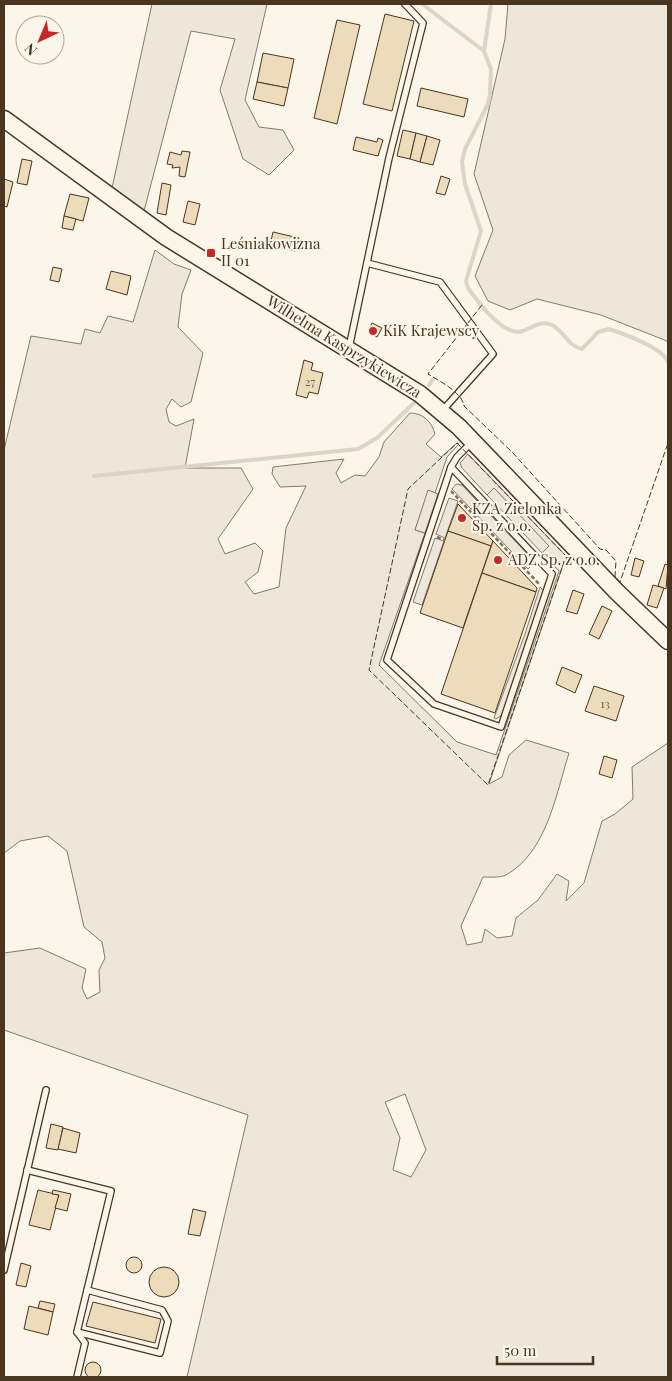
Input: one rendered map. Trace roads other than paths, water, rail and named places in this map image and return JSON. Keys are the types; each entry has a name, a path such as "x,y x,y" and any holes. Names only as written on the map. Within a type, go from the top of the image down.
{"street":[{"name":"Wilhelma Kasprzykiewicza","path":"4,119 143,221 394,376 442,411 473,441 616,592 668,641"}],"lane":[{"path":"349,348 389,158 423,23 404,4"},
{"path":"367,263 440,282 493,354 442,411"},
{"path":"452,467 552,574 500,727 434,704 386,660 452,467 458,457 473,441"},
{"path":"4,1270 46,1090"},
{"path":"27,1170 111,1191 77,1332 85,1343 77,1377"},
{"path":"77,1332 160,1353 168,1321 162,1310 87,1290"}],"waterway":[{"path":"422,4 484,51 491,69 488,104 465,149 462,162 465,184 481,231 466,281 468,288 492,317 500,324 516,332 544,323 552,325 577,348 582,349 598,332 609,329 651,346 664,356 668,362"},
{"path":"484,51 491,4"},
{"path":"429,385 433,379"},
{"path":"94,476 358,449 377,438 416,401"}],"place":[{"name":"Leśniakowizna II 01","path":"211,253"},
{"name":"KiK Krajewscy","path":"373,331"},
{"name":"KZA Zielonka Sp. z o.o.","path":"462,518"},
{"name":"ADZ Sp. z o.o.","path":"498,560"}]}
